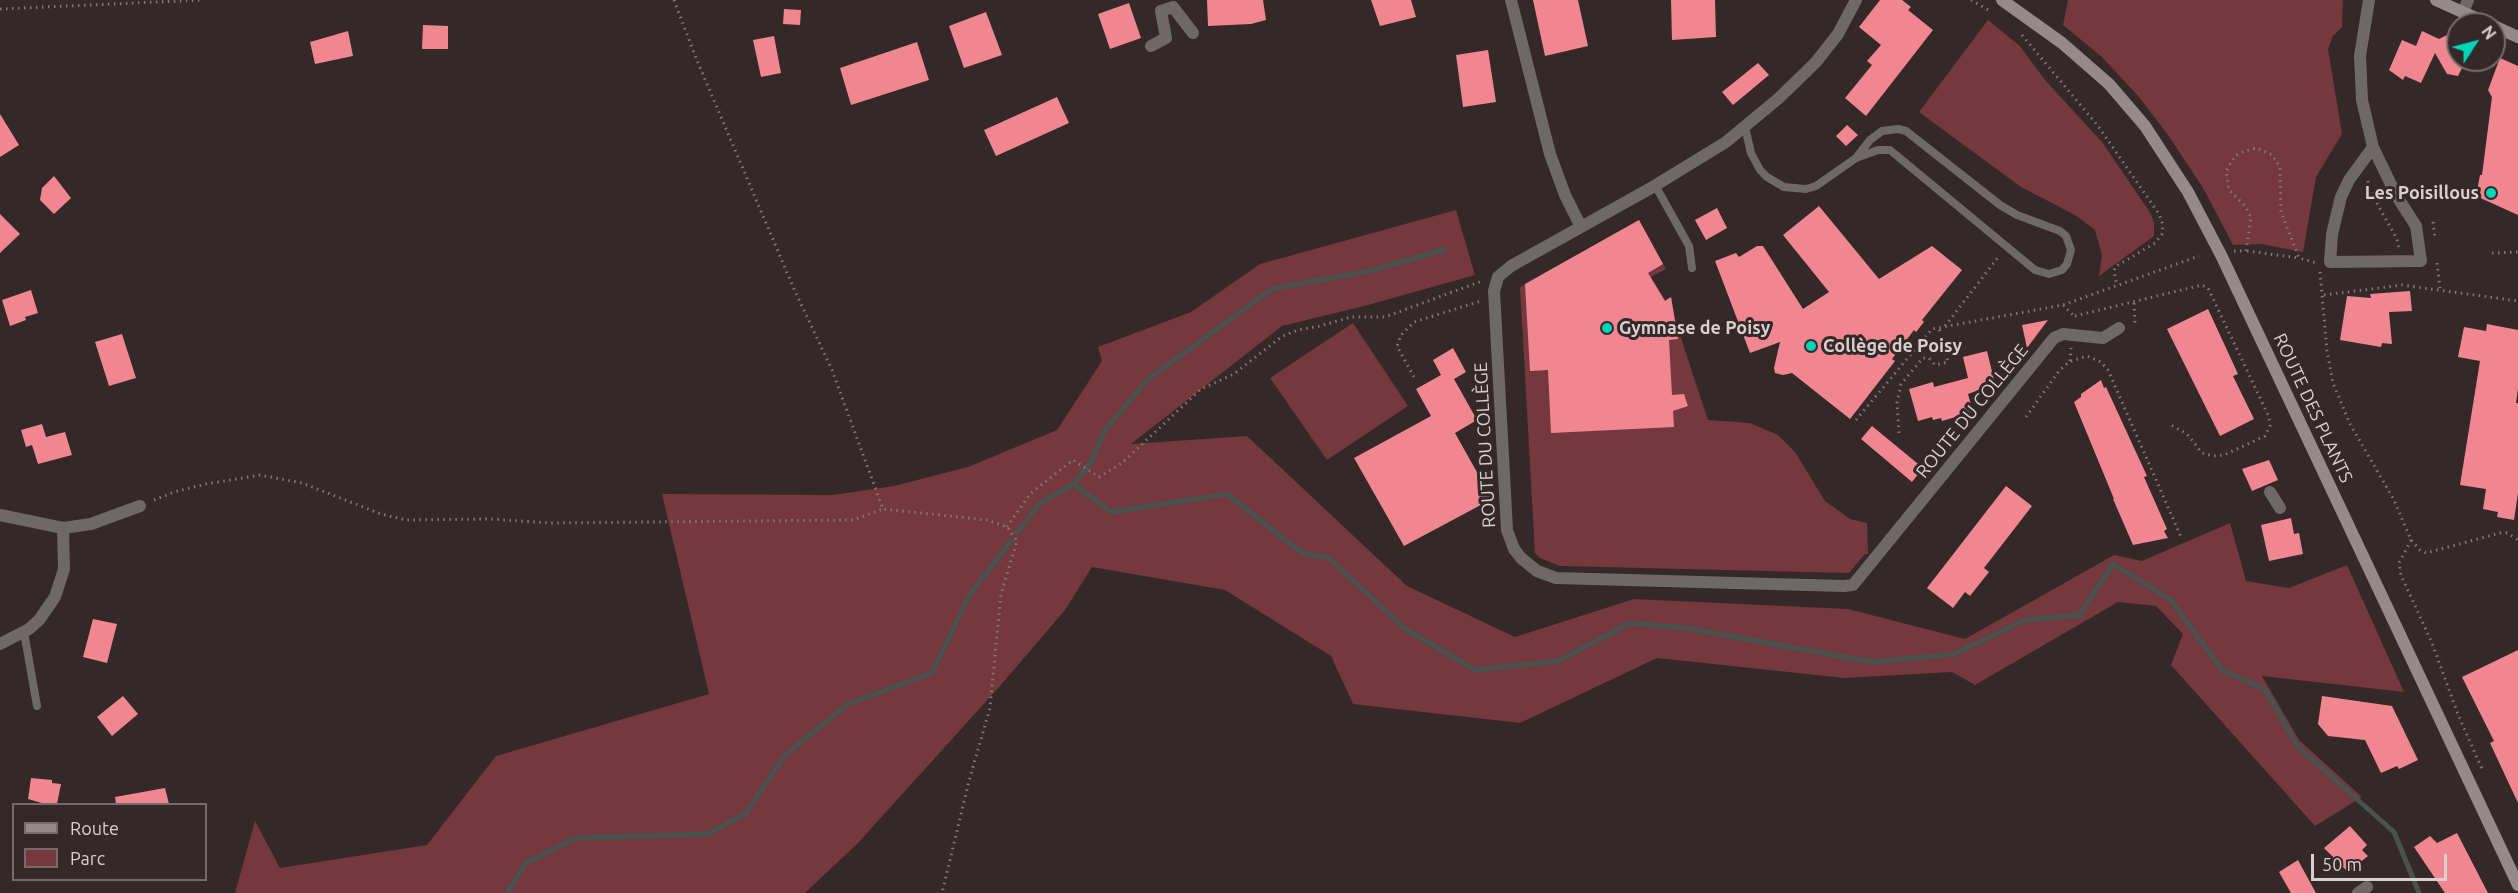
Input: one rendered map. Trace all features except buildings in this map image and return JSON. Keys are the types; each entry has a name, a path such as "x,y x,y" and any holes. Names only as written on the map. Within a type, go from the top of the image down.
{"main road":[{"name":"ROUTE DES PLANTS","path":"2002,0 2062,43 2109,84 2145,126 2188,192 2222,257 2518,885"},
{"path":"2436,0 2463,12"}],"street":[{"path":"1511,0 1550,154 1562,187 1581,227"},
{"path":"1496,282 1501,274 1511,266 1713,152 1745,127 1816,62 1839,33 1856,0"},
{"path":"2369,0 2361,41 2359,70 2362,100 2373,147 2396,195 2416,226 2421,261 2330,262 2331,234 2341,197 2373,147"},
{"path":"2463,12 2468,0"},
{"path":"1151,46 1166,38 1161,11 1172,4 1193,33"},
{"name":"ROUTE DU COLLÈGE","path":"1496,282 1494,296 1507,530 1514,549 1528,566 1546,575 1566,579 1853,585 2054,338 2063,334 2103,338 2119,328"},
{"path":"2270,492 2280,508"},
{"path":"0,515 63,528 91,524 140,506"},
{"path":"0,644 24,632 48,609 61,583 66,555 63,528"}],"lane":[{"path":"1745,127 1751,153 1760,170 1784,187 1806,189 1816,186 1856,158 1878,150 1890,150 2035,270 2049,274 2062,270 2067,264 2071,250 2066,236 2060,231 2017,215 2000,205 1906,131 1898,129 1882,131 1870,140 1856,158"},
{"path":"1654,186 1689,246 1692,267"},
{"path":"24,632 37,706"}],"path":[{"path":"0,9 202,0"},
{"path":"674,0 696,58 794,289 832,370 883,508"},
{"path":"1971,0 1996,15"},
{"path":"2016,30 2024,36 2098,126 2159,214 2163,225 2162,234 2155,243 2115,267 2117,286"},
{"path":"2246,251 2251,217 2245,206 2229,190 2226,171 2235,156 2257,148 2272,155 2280,167 2281,212 2299,258"},
{"path":"2362,161 2368,167 2369,189 2397,239 2401,263"},
{"path":"1945,326 2006,246"},
{"path":"2231,250 2299,258 2319,264 2324,295 2327,351 2333,383 2350,424 2394,500 2411,540 2420,550 2426,553 2500,533 2507,533 2518,540"},
{"path":"2492,253 2518,252"},
{"path":"1856,420 1932,329 2063,304 2199,256"},
{"path":"1007,527 1030,494 1073,460 1099,477 1122,463 1201,389 1234,374 1272,344 1291,333 1351,317 1385,317 1483,280 1496,282"},
{"path":"2074,316 2202,285 2207,287 2270,423 2265,436 2227,454 2216,456 2202,453 2187,434 2171,425"},
{"path":"2324,295 2402,285 2518,301"},
{"path":"1414,377 1397,346 1401,335 1414,322 1494,296"},
{"path":"2134,303 2135,323"},
{"path":"1899,433 1897,403 1901,384 1923,358 1929,358 1935,365 1948,362 1939,327"},
{"path":"2026,417 2069,362 2087,356 2101,362 2108,370 2181,537"},
{"path":"140,506 174,492 260,475 302,483 381,514 406,520 490,519 540,522 853,520 883,508 962,516 987,520 1007,527 1017,541 1001,594 990,708 969,781 942,893"},
{"path":"2411,540 2399,563 2401,575 2432,643 2459,717 2486,778"}],"green space":[{"path":"2068,0 2343,0 2342,27 2333,36 2328,49 2342,134 2316,177 2303,252 2261,244 2233,245 2203,188 2168,135 2139,97 2102,57 2063,25"},
{"path":"1988,20 2020,46 2045,80 2102,142 2151,214 2154,236 2099,276 2102,255 2095,230 2075,215 2021,187 1919,112"},
{"path":"1456,210 1475,275 1282,326 1131,444 1247,436 1407,586 1515,637 1634,599 1848,609 1965,639 2114,555 2142,561 2230,523 2246,581 2289,588 2347,565 2404,692 2262,676 2299,740 2362,797 2315,826 2171,665 2183,634 2156,606 2118,602 1975,685 1952,672 1844,678 1657,658 1520,723 1353,704 1331,656 1225,590 1092,567 1065,610 1000,686 858,843 805,893 235,893 255,821 280,868 427,845 496,756 709,694 662,494 833,495 894,486 968,467 1057,430 1102,361 1098,347 1191,312 1260,264"},
{"path":"1639,220 1666,269 1651,277 1665,300 1671,297 1676,323 1708,420 1750,423 1778,435 1795,452 1825,501 1850,519 1867,523 1868,554 1865,554 1849,573 1560,566 1540,558 1535,553 1520,287"},
{"path":"1353,323 1408,406 1327,460 1270,378"}],"waterway":[{"path":"1017,533 1039,504 1074,484 1091,462 1105,430 1147,380 1272,289 1369,271 1444,250"},
{"path":"1074,484 1111,512 1227,494 1302,553 1329,558 1404,628 1475,670 1558,661 1630,623 1686,628 1872,662 1954,654 2025,620 2079,615 2113,564 2171,600 2222,670 2265,689 2297,746 2394,832 2419,893"},
{"path":"507,893 526,863 575,838 708,834 746,813 785,755 848,704 932,673 970,594 1011,541"}],"place":[{"name":"Les Poisillous","path":"2491,193"},
{"name":"Gymnase de Poisy","path":"1607,328"},
{"name":"Collège de Poisy","path":"1811,346"}]}
